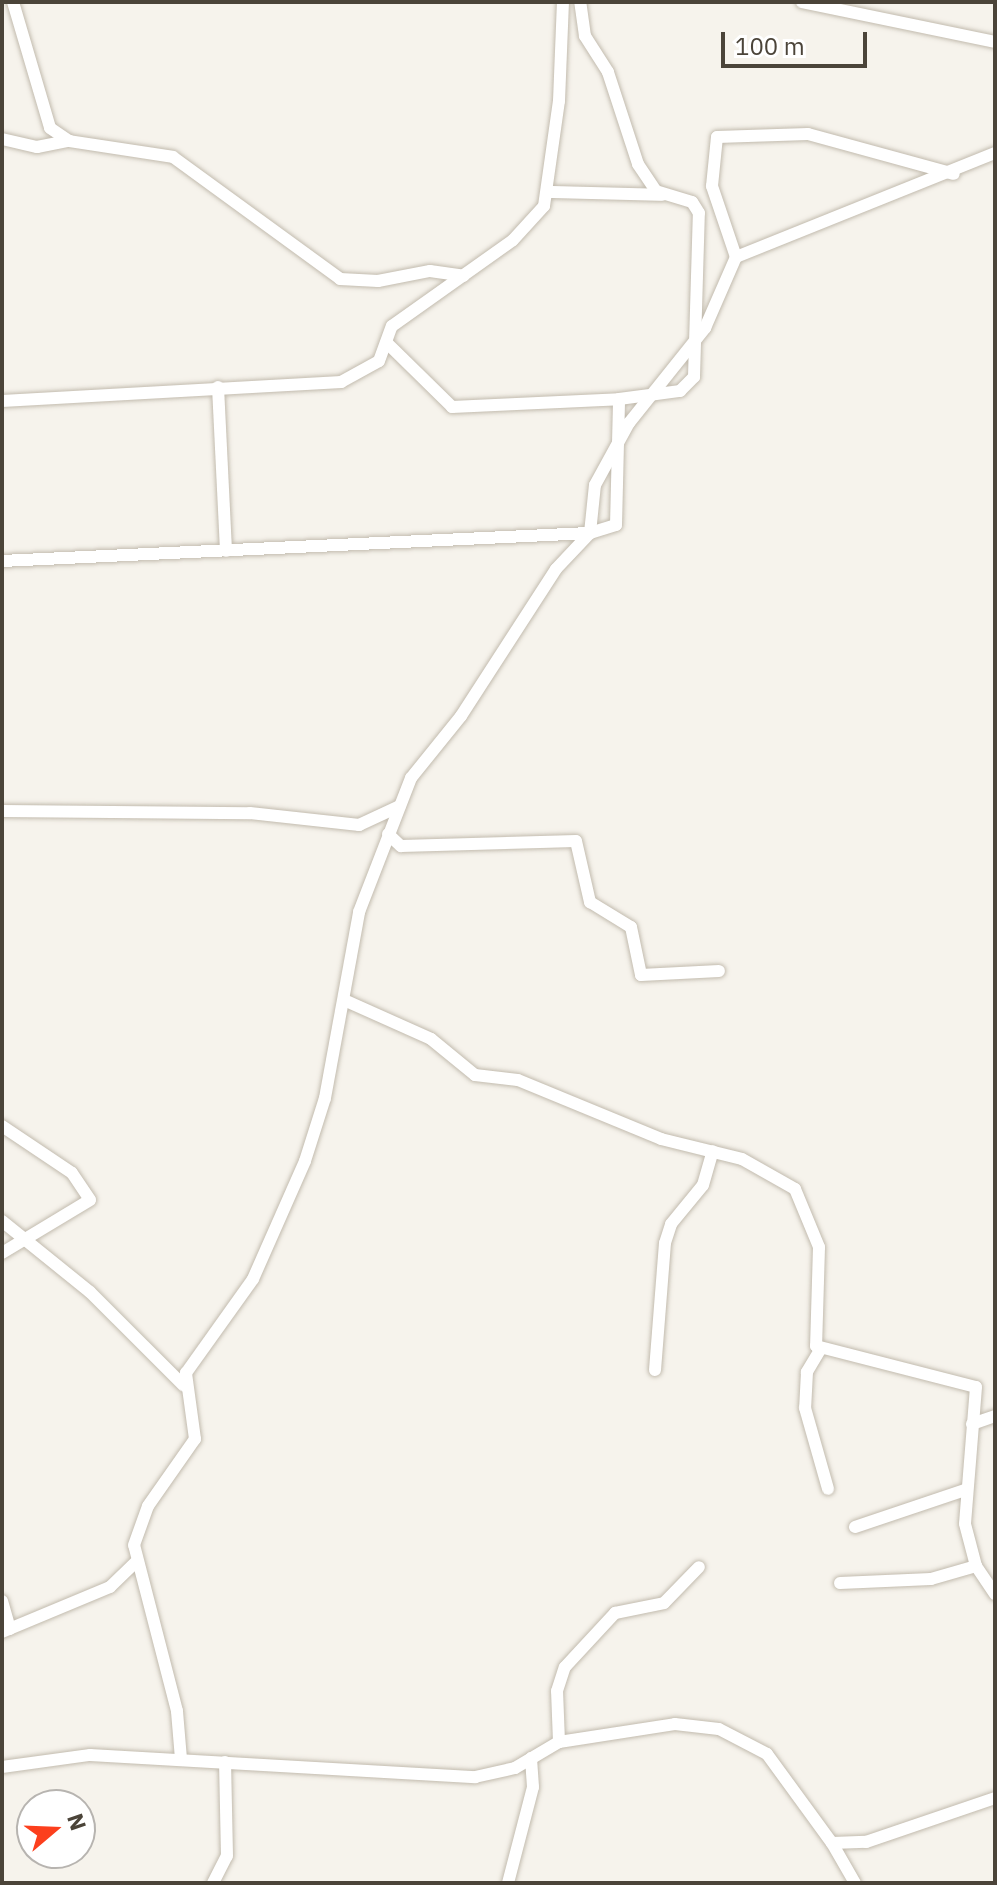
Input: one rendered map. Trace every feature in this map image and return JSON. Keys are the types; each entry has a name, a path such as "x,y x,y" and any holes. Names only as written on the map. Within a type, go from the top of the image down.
{"street":[{"path":"13,2 50,128 69,141"},
{"path":"2,401 341,382 379,361 388,344 392,326 526,229 549,192 563,2"},
{"path":"580,2 585,36 608,72 626,136 650,184 662,195"},
{"path":"802,2 995,42"},
{"path":"736,257 712,186 717,137 773,130 808,134 954,174"},
{"path":"2,139 37,147 69,141 173,157 340,279 378,281 430,271 466,275"},
{"path":"183,1385 194,1358 253,1279 296,1183 325,1098 359,912 419,762 461,716 556,569 590,533 589,500 617,446 652,393 697,335 736,257 954,174 995,153"},
{"path":"388,344 452,407 619,399 680,391 690,383 697,335 699,213 692,202 662,195 549,192"},
{"path":"218,387 226,551"},
{"path":"2,561 590,533 611,529 618,519 619,399"},
{"path":"2,811 250,813 359,825 400,806"},
{"path":"388,834 401,846 576,841 590,902 631,927 641,975 719,971"},
{"path":"344,1000 431,1039 475,1075 518,1080 618,1123 772,1171 802,1198 819,1247 812,1341 820,1350 969,1382 979,1394 972,1424 965,1490 976,1566 995,1594"},
{"path":"2,1126 72,1173 90,1193 90,1200 2,1253"},
{"path":"655,1370 665,1243 671,1224 703,1185 713,1151"},
{"path":"2,1221 90,1292 183,1385 197,1432 141,1521 137,1561 177,1711 181,1759"},
{"path":"820,1350 807,1372 805,1408 828,1489"},
{"path":"972,1424 995,1416"},
{"path":"855,1527 965,1490"},
{"path":"2,1601 6,1631 110,1587 137,1561"},
{"path":"840,1583 931,1579 976,1566"},
{"path":"559,1742 557,1691 565,1667 615,1613 664,1603 699,1567"},
{"path":"2,1767 54,1756 181,1759 475,1777 531,1758 559,1742 675,1724 719,1729 785,1771 855,1883"},
{"path":"508,1883 533,1787 531,1758"},
{"path":"213,1883 227,1856 225,1762"},
{"path":"832,1843 866,1842 995,1798"}]}
